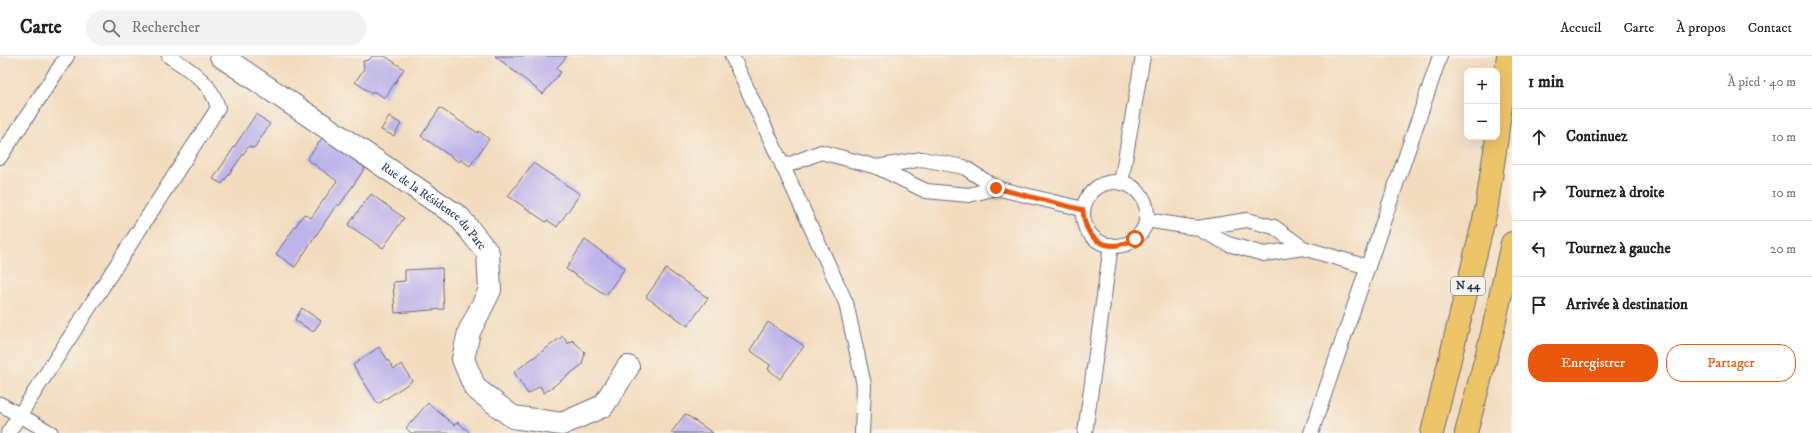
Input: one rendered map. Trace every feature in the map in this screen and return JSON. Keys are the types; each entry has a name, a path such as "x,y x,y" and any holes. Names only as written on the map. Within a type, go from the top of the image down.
{"main road":[{"name":"N 44","path":"1500,114 1508,56"},
{"name":"N 44","path":"1432,433 1486,211 1496,140"},
{"name":"N 44","path":"1466,433 1492,334 1512,243"}],"street":[{"name":"Rue de la Résidence du Parc","path":"221,56 459,217 488,252 490,290 469,332 463,359 474,388 513,417 562,424 603,406 628,366"}],"lane":[{"path":"0,157 67,56"},
{"path":"8,433 218,108 216,97 202,79 169,56"},
{"path":"732,56 846,303 864,385 862,433"},
{"path":"1121,183 1143,56"},
{"path":"1311,433 1440,56"},
{"path":"783,167 821,152 877,166 926,191 969,195 996,188"},
{"path":"877,166 922,159 964,167 996,188 1083,210"},
{"path":"1113,182 1121,183 1135,189 1143,198 1146,209 1146,220 1142,230 1135,239 1125,244 1104,244 1095,239 1088,230 1084,220 1083,210 1087,199 1093,190 1102,184 1113,182"},
{"path":"1146,220 1197,228 1247,220 1274,226 1303,248 1368,267"},
{"path":"1197,228 1228,244 1264,254 1303,248"},
{"path":"1085,433 1111,245"},
{"path":"0,404 51,433"}],"building":[{"path":"372,56 385,56 404,69 385,98 373,91 372,94 355,82 364,69 363,61 369,60"},
{"path":"495,56 567,56 556,69 561,72 543,94"},
{"path":"440,108 478,133 479,131 489,139 470,166 461,160 459,162 421,136"},
{"path":"256,114 270,124 254,148 249,146 222,184 213,179"},
{"path":"389,116 401,124 394,136 381,130"},
{"path":"323,137 365,168 339,206 337,204 295,267 276,254 304,214 311,218 337,181 307,159"},
{"path":"533,163 580,194 557,227 547,220 546,222 508,196"},
{"path":"371,194 404,218 383,248 348,225"},
{"path":"585,240 625,268 606,295 566,269"},
{"path":"442,268 444,309 395,313 393,282 405,281 405,270"},
{"path":"666,269 708,298 688,326 646,297"},
{"path":"302,308 321,321 313,332 295,320"},
{"path":"768,322 804,346 780,379 768,369 770,365 750,350"},
{"path":"563,336 568,344 572,340 585,352 582,365 544,393 540,386 528,394 514,372"},
{"path":"379,347 394,369 402,364 412,381 378,404 353,365"},
{"path":"428,403 454,425 458,422 470,433 411,433 406,428"},
{"path":"685,414 713,433 671,433"}],"route":[{"path":"996,188 1083,210 1084,220 1088,230 1095,239 1104,244 1115,246 1125,244 1135,239"}]}
